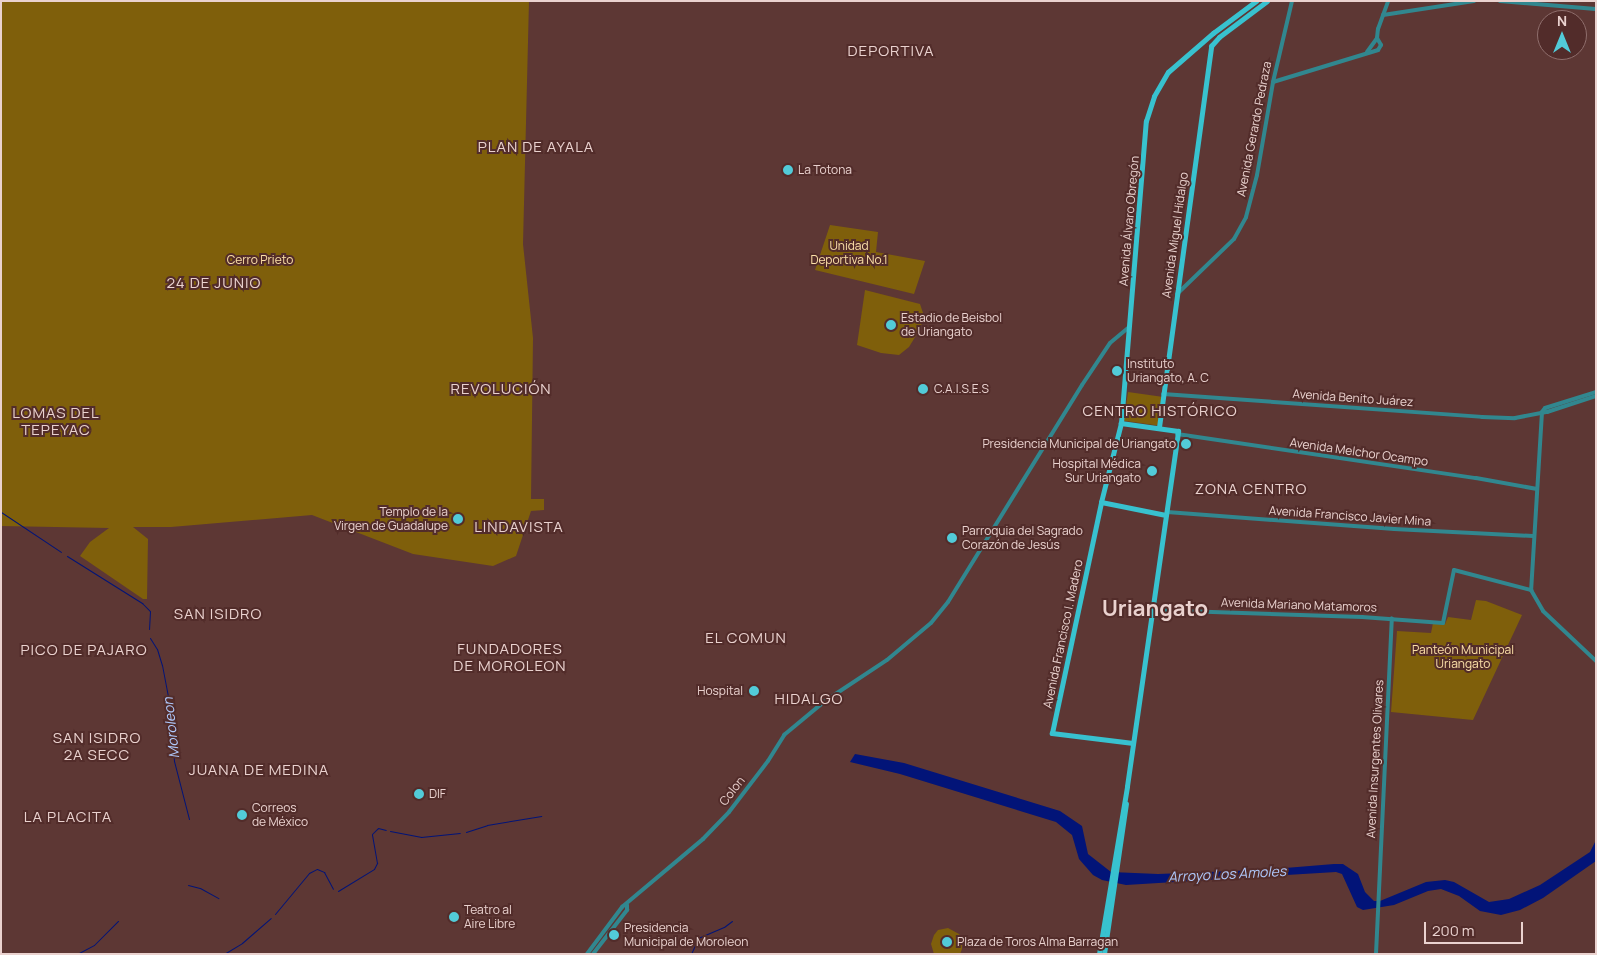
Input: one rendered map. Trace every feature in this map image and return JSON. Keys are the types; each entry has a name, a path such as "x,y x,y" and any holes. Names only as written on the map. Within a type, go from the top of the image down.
{"main road":[{"path":"1249,11 1256,1"},
{"path":"1249,11 1267,1"},
{"name":"Avenida Álvaro Obregón","path":"1121,423 1131,326 1146,121 1154,96 1162,81 1176,64 1249,11"},
{"name":"Avenida Miguel Hidalgo","path":"1159,427 1211,46 1249,11"},
{"path":"1104,954 1178,432 1159,427 1121,423"},
{"name":"Avenida Francisco I. Madero","path":"1121,423 1101,502 1052,733 1133,743"},
{"path":"1101,502 1167,513"},
{"path":"1099,954 1114,883"}],"street":[{"name":"Avenida Gerardo Pedraza","path":"1177,294 1234,238 1246,217 1257,175 1273,82 1292,1"},
{"path":"1367,53 1377,38 1388,1"},
{"path":"1384,15 1474,1"},
{"path":"1500,1 1596,8"},
{"path":"1273,82 1378,50 1381,45 1377,38"},
{"name":"Colon","path":"627,905 703,839 728,812 784,735 825,701 862,678 897,652 931,623 948,602 1110,342 1131,326"},
{"path":"1596,392 1545,408 1542,412 1531,590 1533,597 1544,611 1596,661"},
{"name":"Avenida Benito Juárez","path":"1163,394 1482,417 1515,418 1542,412"},
{"path":"1542,412 1596,396"},
{"name":"Avenida Melchor Ocampo","path":"1178,432 1537,489"},
{"name":"Avenida Francisco Javier Mina","path":"1167,513 1377,528 1533,536"},
{"name":"Avenida Mariano Matamoros","path":"1153,610 1392,618 1444,622 1454,570 1531,590"},
{"name":"Avenida Insurgentes Olivares","path":"1376,954 1380,911 1392,618"},
{"path":"587,954 622,907 627,905"},
{"path":"593,954 627,910 627,905"}],"green space":[{"name":"Cerro Prieto","path":"1,1 529,1 523,244 533,338 531,499 544,499 544,510 531,511 516,556 493,566 413,554 312,515 171,527 133,527 148,539 147,599 143,599 80,556 90,542 109,528 1,526"},
{"name":"Unidad Deportiva No.1","path":"830,225 878,232 876,252 925,261 914,294 815,270"},
{"name":"Estadio de Beisbol de Uriangato","path":"865,290 920,304 924,316 920,329 909,347 899,355 881,353 857,345"},
{"path":"1128,392 1162,397 1158,425 1124,421"},
{"name":"Panteón Municipal Uriangato","path":"1476,600 1486,601 1522,615 1473,720 1391,712 1397,631 1431,633 1433,623 1445,624 1448,617 1471,620"},
{"name":"Plaza de Toros Alma Barragan","path":"948,928 959,934 962,938 960,954 934,954 931,944 934,935 938,930"}],"water":[{"name":"Arroyo Los Amoles","path":"855,754 904,763 1060,811 1082,826 1088,854 1111,872 1158,874 1260,870 1343,864 1358,874 1365,892 1374,901 1380,901 1426,882 1445,880 1454,882 1489,902 1509,899 1540,885 1590,852 1596,840 1596,861 1543,898 1520,910 1501,915 1480,911 1459,896 1441,889 1428,891 1394,905 1363,910 1357,907 1342,874 1336,872 1126,885 1102,880 1093,875 1079,859 1072,835 1056,822 900,774 850,762"}],"waterway":[{"name":"Moroleon","path":"1,512 61,552"},
{"name":"Moroleon","path":"67,556 142,603 150,611 149,629"},
{"name":"Moroleon","path":"150,638 157,649 162,665 171,712 174,761 189,819"},
{"path":"466,832 487,825 541,816"},
{"path":"338,891 374,869 377,863 372,834 378,828 386,830"},
{"path":"390,831 421,837 460,833"},
{"path":"275,914 309,873 317,869 324,872 333,889"},
{"name":"Arroyo Los Amoles","path":"188,885 200,888 218,898"},
{"path":"224,954 242,943 271,918"},
{"path":"77,954 94,945 118,921"},
{"name":"Arroyo Los Amoles","path":"691,954 698,938 724,927 732,921"}],"place":[{"name":"La Totona","path":"788,170"},
{"name":"Estadio de Beisbol de Uriangato","path":"891,325"},
{"name":"Instituto Uriangato, A. C","path":"1117,371"},
{"name":"C.A.I.S.E.S","path":"923,389"},
{"name":"Presidencia Municipal de Uriangato","path":"1186,444"},
{"name":"Hospital Médica Sur Uriangato","path":"1152,471"},
{"name":"Templo de la Virgen de Guadalupe","path":"458,519"},
{"name":"Parroquia del Sagrado Corazón de Jesús","path":"952,538"},
{"name":"Hospital","path":"754,691"},
{"name":"DIF","path":"419,794"},
{"name":"Correos de México","path":"242,815"},
{"name":"Teatro al Aire Libre","path":"454,917"},
{"name":"Presidencia Municipal de Moroleon","path":"614,935"},
{"name":"Plaza de Toros Alma Barragan","path":"947,942"}],"district":[{"name":"DEPORTIVA","path":"891,51"},
{"name":"PLAN DE AYALA","path":"536,147"},
{"name":"24 DE JUNIO","path":"214,283"},
{"name":"REVOLUCIÓN","path":"501,389"},
{"name":"CENTRO HISTÓRICO","path":"1160,411"},
{"name":"LOMAS DEL TEPEYAC","path":"56,420"},
{"name":"ZONA CENTRO","path":"1251,489"},
{"name":"LINDAVISTA","path":"519,527"},
{"name":"Uriangato","path":"1155,609"},
{"name":"SAN ISIDRO","path":"218,614"},
{"name":"EL COMUN","path":"746,638"},
{"name":"PICO DE PAJARO","path":"84,650"},
{"name":"FUNDADORES DE MOROLEON","path":"510,656"},
{"name":"HIDALGO","path":"809,699"},
{"name":"SAN ISIDRO 2A SECC","path":"97,746"},
{"name":"JUANA DE MEDINA","path":"259,770"},
{"name":"LA PLACITA","path":"68,817"}]}
